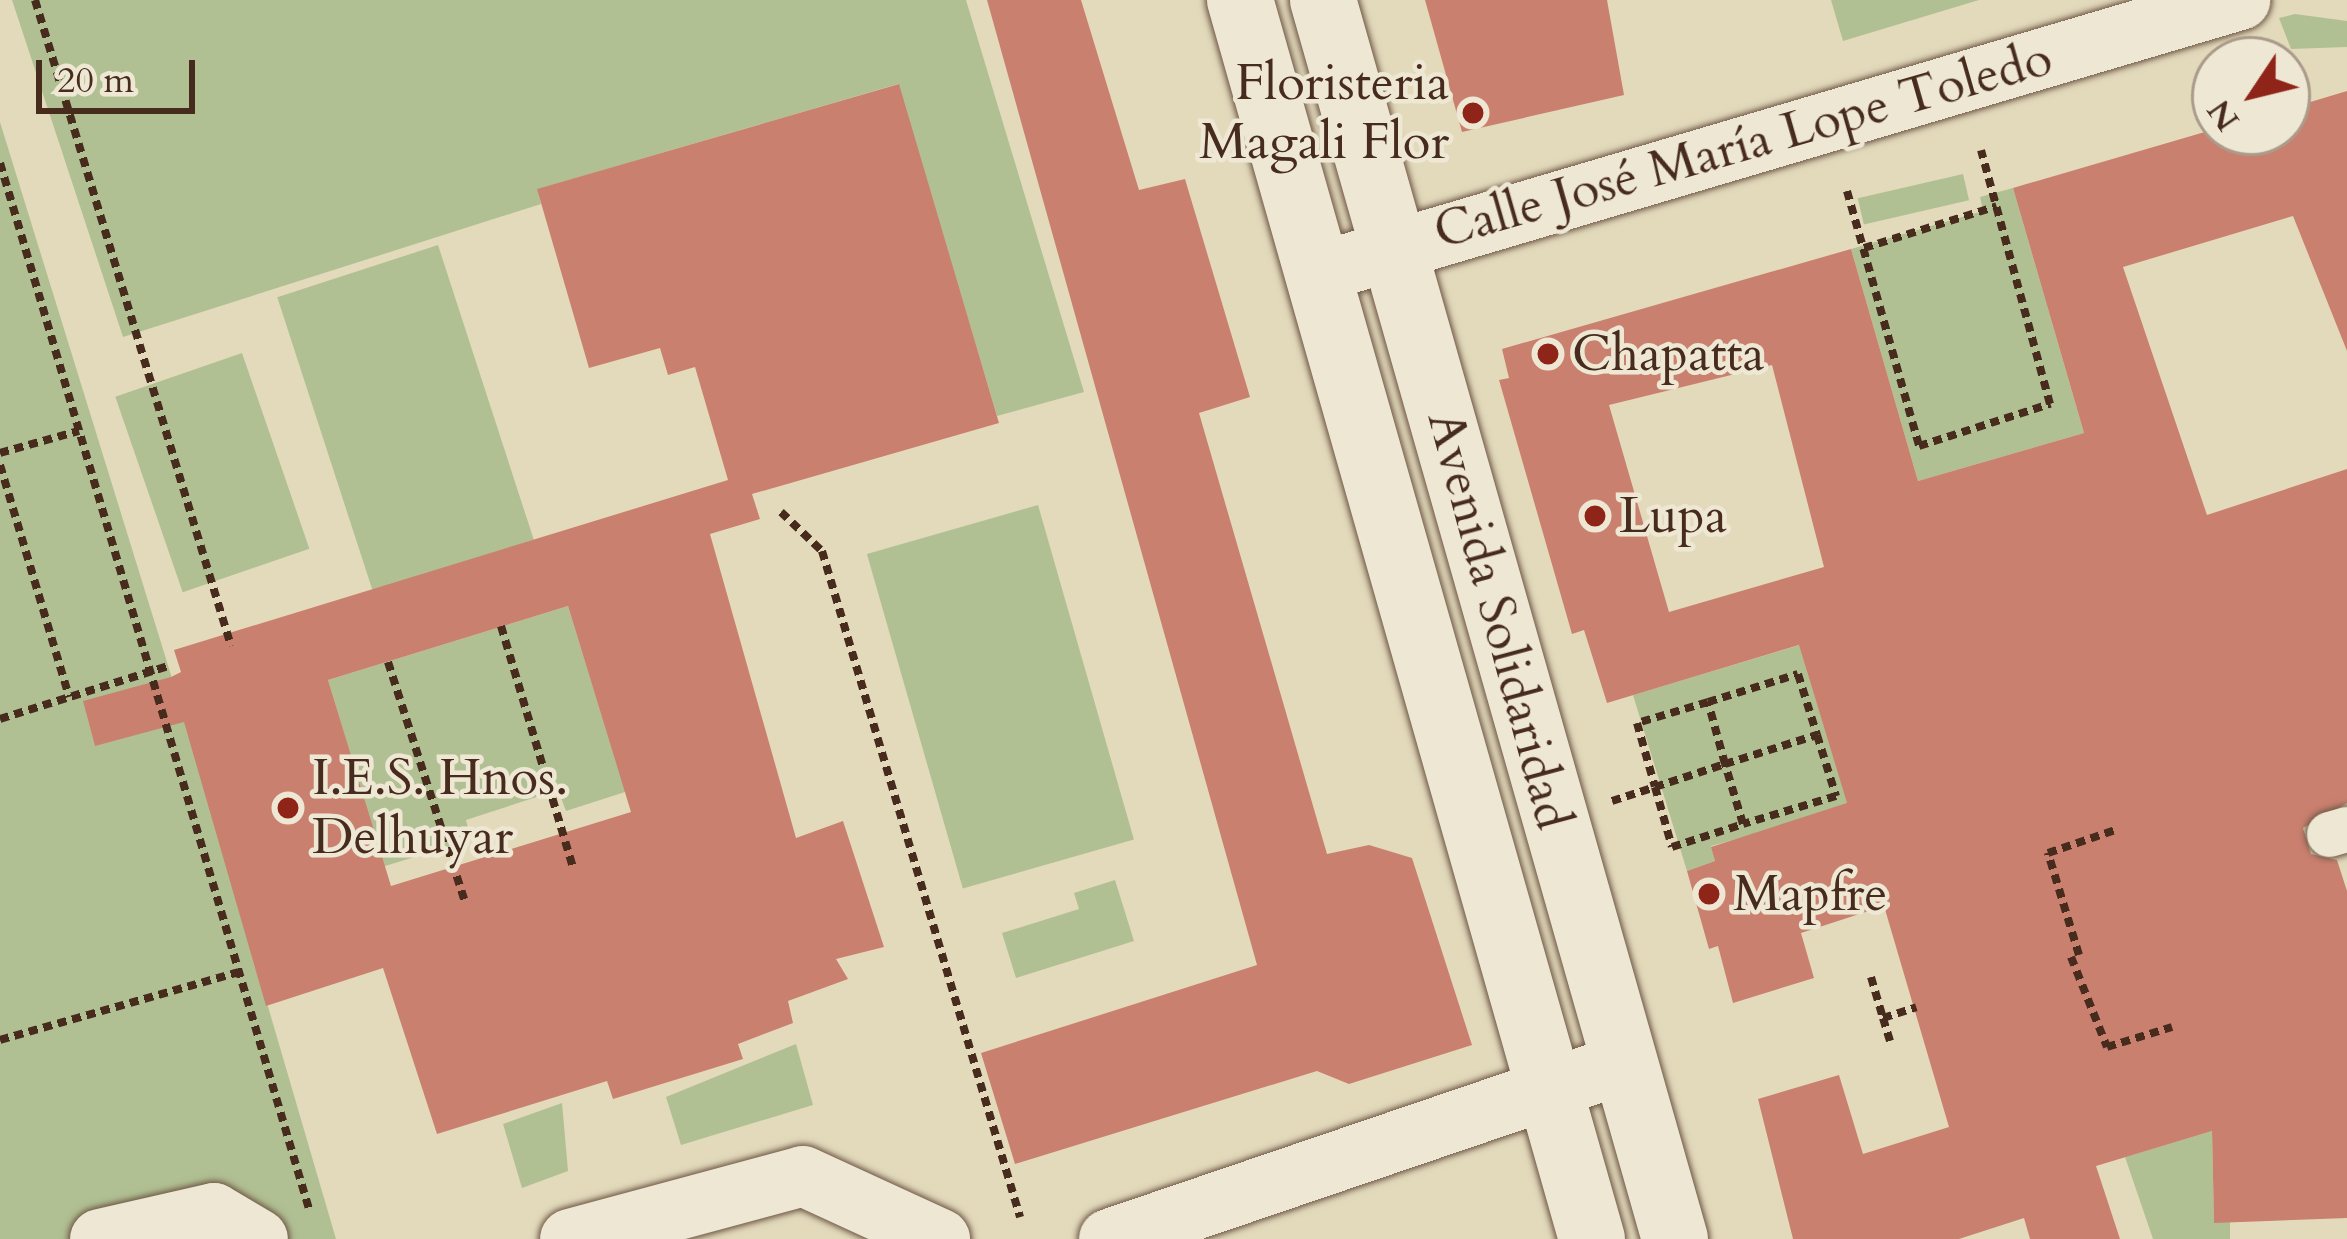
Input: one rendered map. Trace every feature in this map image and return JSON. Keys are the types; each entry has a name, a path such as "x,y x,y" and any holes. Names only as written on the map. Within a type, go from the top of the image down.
{"main road":[{"name":"Avenida Solidaridad","path":"1240,0 1592,1239"},
{"name":"Avenida Solidaridad","path":"1323,0 1675,1239"}],"street":[{"name":"Calle José María Lope Toledo","path":"1317,273 2240,0"},
{"path":"1109,1239 1623,1064"},
{"path":"570,1239 790,1176 940,1239"},
{"path":"100,1239 214,1214 285,1228"}],"path":[{"path":"35,0 231,646"},
{"path":"1846,190 1919,446 2050,404 1981,151"},
{"path":"0,163 239,973 285,1228"},
{"path":"1864,248 1997,206"},
{"path":"0,453 79,431"},
{"path":"0,466 69,697"},
{"path":"781,512 822,551 1020,1217"},
{"path":"501,626 573,868"},
{"path":"388,662 465,902"},
{"path":"0,719 168,666"},
{"path":"1798,674 1817,735 1836,796 1672,847 1636,723 1798,674"},
{"path":"1708,701 1743,824"},
{"path":"1605,803 1817,735"},
{"path":"2115,830 2048,853 2075,956 2107,1047 2172,1027"},
{"path":"0,1040 239,973"},
{"path":"1871,977 1890,1041"},
{"path":"1883,1018 1916,1007"}],"green space":[{"path":"12,0 966,0 1084,392 997,416 898,84 538,189 541,204 123,337"},
{"path":"1831,0 1979,0 1843,41"},
{"path":"2295,14 2347,21 2347,47 2311,48 2311,36 2286,36 2279,18"},
{"path":"0,122 171,675 336,1239 0,1239"},
{"path":"1963,174 1969,200 1864,225 1858,198"},
{"path":"2013,188 2084,433 1918,481 1851,249 1983,211 1980,197"},
{"path":"438,245 534,540 373,592 277,297"},
{"path":"242,353 309,549 183,592 115,397"},
{"path":"1038,505 1134,840 963,889 867,554"},
{"path":"568,606 617,765 684,773 566,811 558,790 466,820 471,840 332,882 375,836 328,680"},
{"path":"1810,642 1807,671 1849,808 1711,846 1715,861 1687,871 1633,695"},
{"path":"1115,880 1134,941 1016,978 1002,933 1079,909 1074,893"},
{"path":"796,1044 813,1105 681,1145 666,1097"},
{"path":"562,1103 568,1171 522,1188 503,1124"},
{"path":"2212,1131 2214,1222 2230,1222 2230,1239 2153,1239 2125,1157"}],"building":[{"path":"987,0 1081,0 1139,190 1185,179 1250,397 1199,413 1327,854 1369,845 1412,858 1472,1045 1349,1084 1317,1071 1015,1164 981,1053 1257,965"},
{"path":"1425,0 1607,0 1624,95 1462,132"},
{"name":"I.E.S. Hnos. Delhuyar","path":"899,84 999,423 752,494 760,519 710,534 796,838 843,821 884,947 836,959 848,979 788,1001 793,1023 738,1044 743,1059 613,1099 607,1081 437,1134 383,968 266,1006 184,722 95,746 83,701 181,672 174,650 728,480 695,367 668,375 660,348 589,368 537,189","holes":["568,606 631,812 391,886 328,680"]},
{"path":"2347,91 2347,351 2293,216 2123,267 2207,515 2347,469 2347,803 2303,828 2311,854 2337,860 2347,891 2347,1218 2214,1223 2212,1131 2096,1166 2120,1239 2030,1239 2024,1218 1959,1239 1793,1239 1758,1099 1839,1075 1863,1154 1949,1127 1884,906 1801,933 1814,978 1733,1003 1718,946 1709,949 1687,871 1715,861 1711,847 1847,803 1799,645 1607,703 1584,630 1572,634 1499,380 1509,378 1502,349 1851,249 1918,481 2084,433 2013,188 2191,136 2191,156 2311,156 2311,102","holes":["1772,365 1824,567 1669,612 1609,405"]}],"place":[{"name":"Floristeria Magali Flor","path":"1473,113"},
{"name":"Chapatta","path":"1548,354"},
{"name":"Lupa","path":"1595,516"},
{"name":"I.E.S. Hnos. Delhuyar","path":"288,808"},
{"name":"Mapfre","path":"1709,894"}]}
